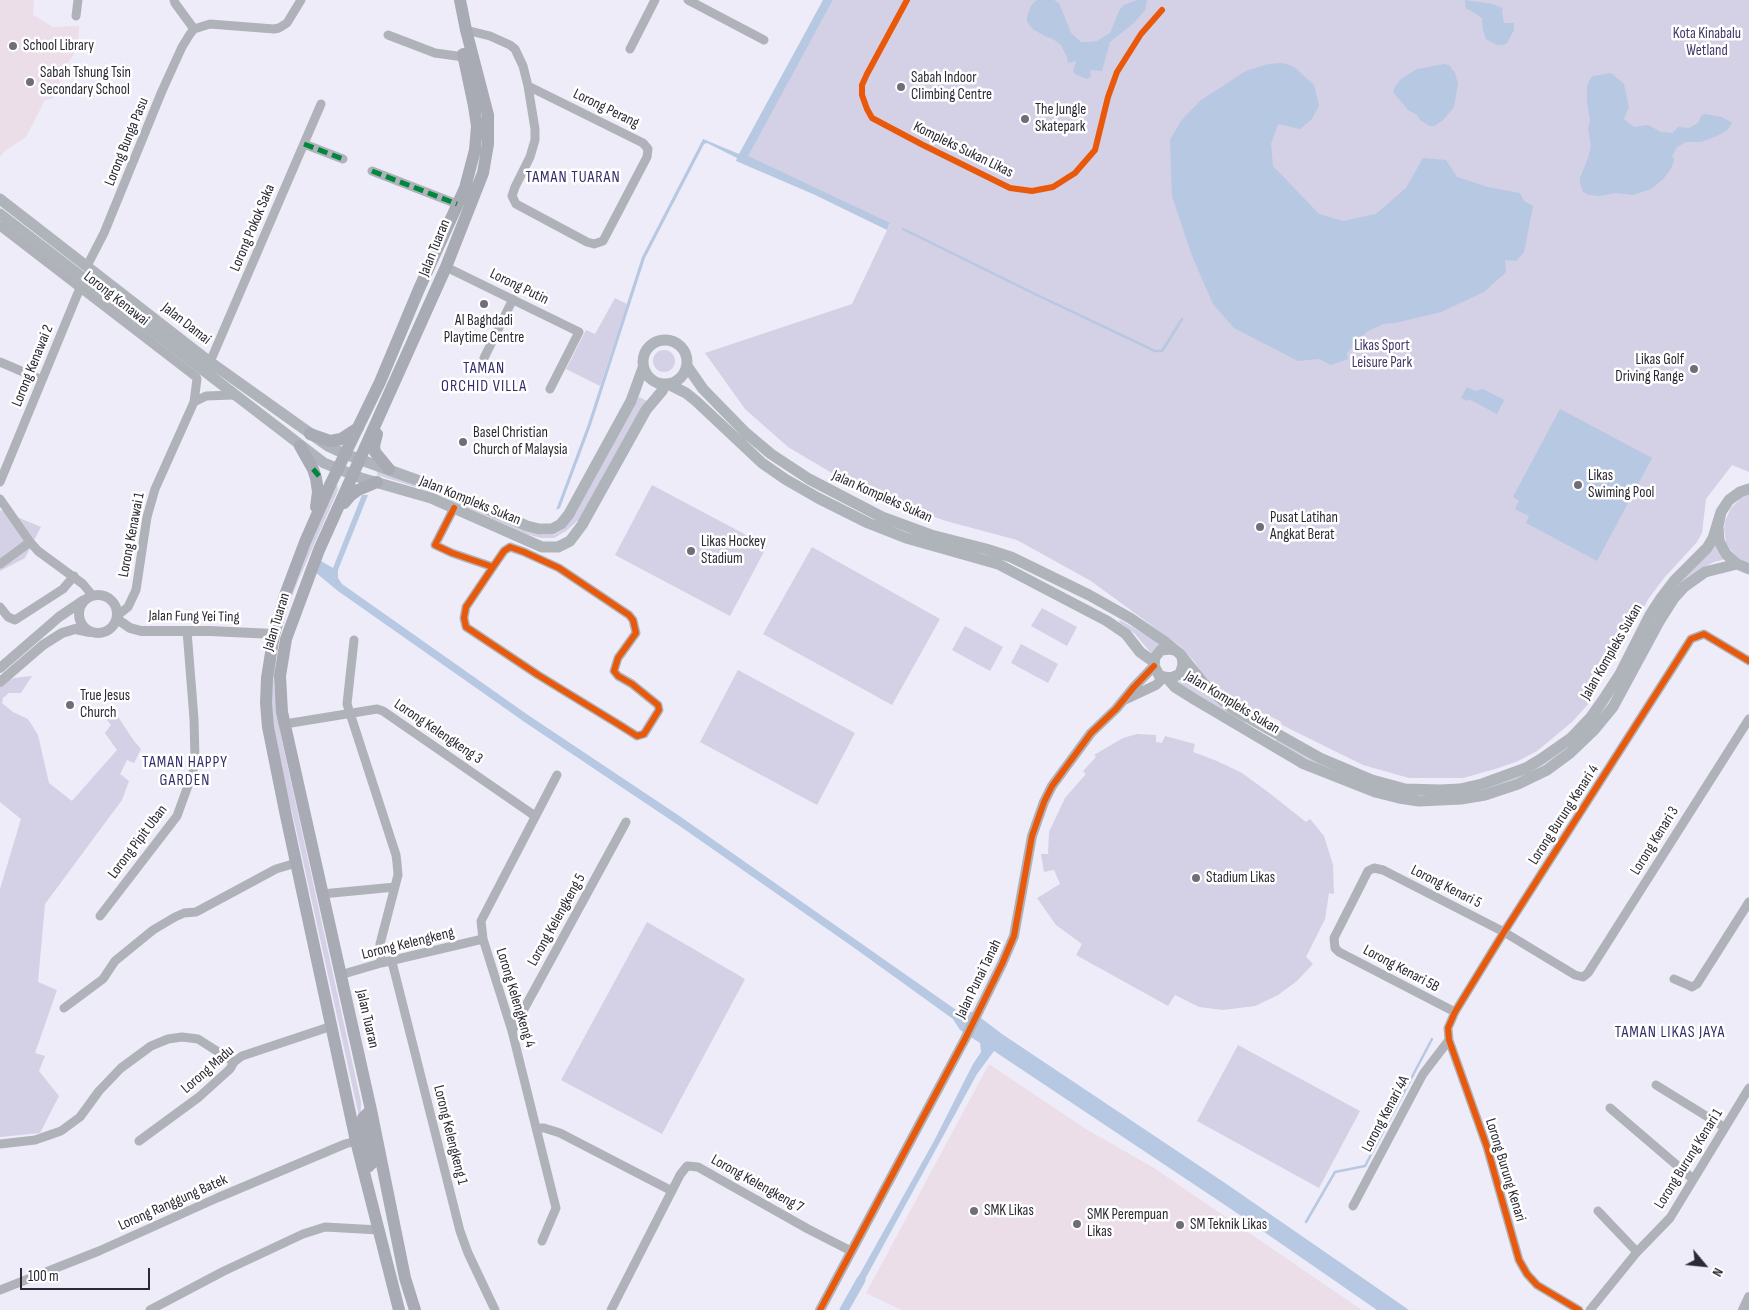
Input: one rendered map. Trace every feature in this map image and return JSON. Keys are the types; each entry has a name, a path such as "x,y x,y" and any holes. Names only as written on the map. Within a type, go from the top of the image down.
{"main road":[{"name":"Jalan Tuaran","path":"399,1310 356,1141 268,727 266,703 267,678 274,634 305,542 337,469 380,382 464,188 475,150 474,106 451,0"},
{"name":"Jalan Tuaran","path":"415,1310 405,1278 371,1110 285,724 280,676 286,639 319,550 337,514 446,267 483,173 488,144 488,115 460,0"},
{"name":"Jalan Damai","path":"0,199 210,362 328,446 360,460"},
{"name":"Jalan Damai","path":"0,214 300,446 324,463 353,476"},
{"path":"662,340 670,340 682,347 687,359 687,366 683,376 667,384 652,380 643,368 645,353 655,342 662,340"},
{"name":"Jalan Kompleks Sukan","path":"687,366 703,389 746,433 771,454 810,479 865,508 914,530 1011,557 1089,595 1164,640 1178,653 1204,684 1233,709 1320,758 1379,782 1404,789 1460,789 1482,784 1526,768 1571,738 1590,717 1620,674 1650,615 1661,598 1674,581 1707,548 1713,538 1721,512"},
{"name":"Jalan Kompleks Sukan","path":"360,460 436,486 526,526 552,529 561,524 575,503 631,401 643,368"},
{"name":"Jalan Kompleks Sukan","path":"353,476 430,498 542,547 558,547 570,541 582,525 646,410 667,384 686,393 696,401 762,463 818,498 868,523 906,538 998,564 1107,621 1126,634 1140,652 1154,664"},
{"path":"388,469 374,446 375,439 391,403 393,387"},
{"path":"310,434 330,441 341,439 358,428"},
{"path":"300,446 313,469 318,492 305,542"},
{"path":"337,514 350,496 377,482"},
{"path":"1749,488 1729,500 1721,512 1718,526 1719,541 1726,554 1737,564 1749,569"},
{"name":"Jalan Kompleks Sukan","path":"1165,678 1174,687 1214,712 1304,764 1375,792 1419,801 1485,796 1518,784 1547,770 1570,753 1594,730 1613,707 1674,598 1684,587 1705,572 1737,564"},
{"path":"274,634 279,646 280,676"},
{"path":"1166,649 1178,653 1184,665 1180,674 1165,678 1156,671 1154,664 1158,653 1166,649"},
{"path":"362,1163 365,1167 368,1167 372,1163 363,1118 371,1110"}],"street":[{"path":"76,16 78,0"},
{"path":"174,0 194,29 210,24 279,28 287,23 301,0"},
{"path":"630,49 655,0"},
{"path":"688,0 764,40"},
{"name":"Lorong Bunga Pasu","path":"87,266 104,232 182,47 194,29"},
{"name":"Lorong Perang","path":"466,30 490,36 515,49 523,66 535,129 535,140 530,157 512,196 516,204 587,242 594,244 603,241 647,157 648,149 643,143 528,86"},
{"path":"388,35 435,53 464,57"},
{"name":"Lorong Pokok Saka","path":"210,362 321,104"},
{"path":"304,144 343,160"},
{"path":"372,171 457,204"},
{"name":"Lorong Kenawai","path":"0,226 196,377 194,402"},
{"name":"Lorong Putin","path":"446,267 579,332 550,388"},
{"name":"Lorong Kenawai 2","path":"0,482 80,288"},
{"path":"484,358 514,300"},
{"path":"0,362 42,380"},
{"path":"194,402 206,396 233,395"},
{"name":"Lorong Kenawai 1","path":"117,617 128,607 136,590 147,517 155,489 194,402"},
{"path":"2,502 30,542 43,555 83,584 89,597"},
{"path":"454,508 436,545 452,553 494,566"},
{"path":"0,564 30,542"},
{"path":"510,547 524,552 559,568 629,615 633,620 636,634 618,658 614,671 618,676 632,684 658,705 660,710 644,734 637,736 466,627 464,618 466,607 494,566 504,551 510,547"},
{"path":"0,607 8,617 15,620 63,589 74,576"},
{"path":"0,668 59,617 89,597 105,595 110,598 117,609 117,617 106,632 80,629 62,633 43,645 0,682"},
{"path":"89,597 80,609 80,621 88,630 94,632"},
{"name":"Jalan Fung Yei Ting","path":"117,617 130,628 141,631 274,634"},
{"name":"Lorong Pipit Uban","path":"100,916 177,816 193,772 195,760 194,719 187,631"},
{"name":"Lorong Burung Kenari 4","path":"1455,1012 1691,639 1704,634 1712,637 1749,661"},
{"path":"354,640 347,704 396,855 398,875 380,944 381,964"},
{"name":"Jalan Punai Tanah","path":"820,1310 981,1008 1002,964 1014,936 1028,848 1044,802 1052,786 1079,748 1154,664"},
{"name":"Jalan Punai Tanah","path":"1123,700 1156,685 1165,678"},
{"name":"Lorong Kelengkeng 3","path":"285,724 377,709 383,711 535,816"},
{"name":"Lorong Kenari 3","path":"1583,976 1588,973 1749,719"},
{"name":"Lorong Kelengkeng 4","path":"542,1241 556,1208 512,1031 483,939 481,921 557,775"},
{"name":"Lorong Kelengkeng 5","path":"512,1031 626,822"},
{"path":"64,1008 103,979 115,962 153,930 175,917 196,912 276,869 296,863"},
{"name":"Lorong Kenari 5","path":"1335,948 1334,938 1368,871 1374,868 1383,870 1504,932 1575,975 1583,976"},
{"path":"322,894 395,888"},
{"path":"1674,979 1692,987 1697,984 1749,902"},
{"name":"Lorong Kelengkeng","path":"340,975 483,939"},
{"name":"Lorong Kenari 5B","path":"1335,948 1339,952 1455,1012"},
{"name":"Lorong Kelengkeng 1","path":"392,962 460,1231 495,1310"},
{"name":"Lorong Burung Kenari","path":"1455,1012 1448,1028 1449,1040 1487,1147 1519,1260 1527,1274 1537,1285 1579,1310"},
{"name":"Lorong Madu","path":"139,1141 199,1097 242,1056 332,1026"},
{"path":"0,1144 35,1140 61,1130 80,1117 99,1091 121,1068 152,1046 168,1038 198,1039 234,1062"},
{"name":"Lorong Kenari 4A","path":"1353,1206 1423,1074 1449,1040"},
{"path":"1656,1085 1724,1127"},
{"name":"Lorong Burung Kenari 1","path":"1590,1310 1637,1252 1670,1218 1724,1127 1748,1093"},
{"path":"1610,1108 1693,1179"},
{"path":"536,1128 544,1128 560,1133 672,1191"},
{"name":"Lorong Ranggung Batek","path":"0,1290 99,1251 200,1205 356,1141"},
{"name":"Lorong Kelengkeng 7","path":"611,1310 682,1170 687,1166 698,1167 851,1251"},
{"path":"1598,1212 1637,1252"},
{"path":"150,1310 224,1271 303,1234 325,1227 379,1230"},
{"path":"1743,1310 1749,1297"}],"shaded area":[{"name":"Sabah Tshung Tsin Secondary School","path":"0,0 34,0 33,15 53,27 79,26 78,47 59,78 61,87 52,99 45,100 26,137 5,151 0,157"},
{"path":"989,1064 1086,1129 1154,1168 1362,1310 901,1310 866,1293"}],"green space":[{"name":"Likas Sport Leisure Park","path":"833,0 1749,0 1749,472 1732,465 1706,499 1702,533 1697,542 1664,578 1649,598 1589,703 1572,722 1537,751 1516,762 1463,778 1409,778 1363,765 1282,725 1280,721 1263,713 1256,716 1243,711 1205,679 1194,661 1180,646 1091,581 1017,540 946,521 893,502 832,473 788,447 745,409 705,353 852,304 890,224 747,156"},
{"path":"615,298 627,304 600,386 566,369 586,330 595,334"},
{"path":"660,350 668,350 675,357 675,365 668,372 660,372 653,365 653,357"},
{"path":"639,397 647,401 582,517 566,531 554,538 541,538 526,534 425,490 377,475 378,470 426,487 527,532 554,535 564,529 576,513"},
{"path":"337,483 338,490 287,609 277,647 274,684 281,736 361,1102 361,1116 369,1162 285,785 271,711 271,665 295,580"},
{"name":"Likas Hockey Stadium","path":"652,485 767,546 730,616 615,555"},
{"path":"1749,495 1749,564 1739,559 1730,549 1726,543 1724,529 1725,521 1731,508 1741,498"},
{"path":"0,510 41,527 25,558 0,571"},
{"path":"1716,542 1726,559 1714,562 1701,569 1674,591 1598,718 1568,749 1533,772 1486,790 1466,795 1430,796 1396,794 1334,773 1275,742 1279,739 1319,762 1388,789 1402,791 1433,793 1471,791 1528,771 1561,750 1591,723 1609,699 1656,612 1669,593 1708,554"},
{"path":"812,547 940,619 892,705 763,634"},
{"path":"1042,608 1077,627 1067,646 1031,626"},
{"path":"1120,620 1160,644 1151,653 1135,634 1119,622"},
{"path":"965,626 1003,647 990,671 952,650"},
{"path":"1021,644 1058,664 1048,683 1011,663"},
{"path":"738,670 855,733 817,805 700,742"},
{"path":"1188,672 1245,721 1245,723 1177,683"},
{"path":"32,676 21,693 9,693 3,698 2,703 13,712 28,719 38,735 49,783 72,801 117,750 105,733 111,725 103,715 111,706 141,749 134,763 127,760 120,774 129,781 122,800 45,904 38,982 57,990 35,1053 45,1056 39,1071 59,1096 40,1133 0,1137 0,889 21,819 0,802 0,684 14,678"},
{"name":"Stadium Likas","path":"1137,734 1156,735 1156,742 1162,743 1165,736 1195,744 1193,752 1242,773 1306,822 1310,819 1324,836 1333,865 1334,894 1329,893 1325,919 1306,957 1313,964 1297,981 1278,995 1255,1006 1223,1010 1199,1007 1175,995 1168,1006 1076,955 1082,944 1056,925 1037,898 1060,884 1054,870 1044,872 1041,854 1048,854 1049,832 1065,798 1086,774 1083,771 1096,757 1094,755 1123,738"},
{"path":"647,922 745,979 662,1134 561,1080"},
{"path":"1238,1045 1360,1111 1319,1188 1197,1121"}],"water":[{"path":"823,0 833,0 748,156 890,223 887,230 813,194 736,161 737,158 707,143 704,144 645,258 591,425 560,508 556,510 588,424 642,257 703,139 739,154"},
{"path":"1038,0 1054,0 1059,3 1071,33 1081,42 1097,41 1110,33 1120,9 1124,5 1137,0 1146,0 1147,2 1145,10 1134,23 1110,42 1102,71 1090,70 1091,77 1087,79 1075,74 1073,70 1076,61 1068,63 1061,45 1034,30 1027,22 1031,6"},
{"path":"1465,0 1492,4 1503,8 1504,23 1514,23 1514,30 1507,43 1497,45 1486,39 1482,18 1466,9"},
{"path":"1283,63 1294,67 1314,85 1319,106 1311,120 1300,129 1278,124 1271,144 1273,166 1319,214 1343,221 1376,214 1406,188 1423,158 1446,160 1457,177 1488,187 1520,193 1524,201 1533,206 1524,252 1516,261 1505,260 1506,272 1484,292 1441,312 1383,324 1366,332 1347,353 1348,359 1331,365 1319,359 1298,361 1234,328 1213,304 1192,256 1172,196 1170,140 1181,121 1201,100 1246,71 1268,64"},
{"path":"1444,64 1449,65 1455,73 1458,84 1454,107 1442,121 1434,126 1430,126 1408,110 1393,92 1400,80 1417,69"},
{"path":"1611,73 1624,84 1629,107 1624,119 1634,127 1648,125 1661,132 1673,133 1678,127 1689,128 1698,123 1701,116 1705,114 1722,117 1732,123 1727,130 1719,135 1701,142 1686,142 1677,147 1672,156 1674,159 1670,170 1651,189 1633,195 1616,193 1599,196 1589,195 1583,192 1580,183 1591,146 1588,128 1590,121 1587,87 1593,76"},
{"path":"1467,387 1475,391 1483,389 1504,400 1497,414 1469,399 1467,401 1461,398"},
{"name":"Likas Swiming Pool","path":"1560,409 1652,458 1597,561 1526,523 1529,516 1515,509 1519,501 1513,497"},
{"path":"362,495 368,495 338,570 338,578 342,584 528,715 678,815 959,1012 973,1012 1002,1034 1225,1183 1409,1310 1377,1310 1231,1209 994,1051 977,1074 858,1292 852,1288 981,1052 980,1043 960,1030 953,1019 853,947 684,829 526,723 338,591 315,572 321,561 333,568"}],"waterway":[{"path":"903,229 1155,351 1162,351 1182,319"},
{"path":"1306,1222 1335,1172 1365,1166 1432,1039"},
{"path":"844,1310 861,1280"}],"marked path":[{"path":"304,144 343,159"},
{"path":"372,171 457,204"},
{"path":"313,469 319,476"}],"cycle path":[{"name":"Kompleks Sukan Likas","path":"907,0 862,85 862,95 872,118 1010,188 1032,191 1053,187 1075,173 1095,150 1108,97 1117,72 1141,34 1162,10"},
{"path":"454,508 435,545 493,567 504,551 510,547 524,552 559,568 629,615 633,620 636,633 618,658 614,671 618,676 632,684 658,705 659,710 644,734 637,736 538,675 466,627 464,618 466,607 493,567"},
{"path":"1579,1310 1537,1285 1527,1274 1519,1260 1487,1147 1449,1040 1448,1028 1455,1012 1504,932 1691,639 1704,634 1749,661"},
{"path":"820,1310 965,1039 1002,964 1014,936 1032,836 1052,786 1091,733 1116,709 1154,666"}],"place":[{"name":"School Library","path":"13,46"},
{"name":"Sabah Tshung Tsin Secondary School","path":"30,82"},
{"name":"Sabah Indoor Climbing Centre","path":"901,87"},
{"name":"The Jungle Skatepark","path":"1025,119"},
{"name":"Al Baghdadi Playtime Centre","path":"484,304"},
{"name":"Likas Golf Driving Range","path":"1694,369"},
{"name":"Basel Christian Church of Malaysia","path":"463,442"},
{"name":"Likas Swiming Pool","path":"1578,485"},
{"name":"Pusat Latihan Angkat Berat","path":"1260,527"},
{"name":"Likas Hockey Stadium","path":"691,551"},
{"name":"True Jesus Church","path":"70,705"},
{"name":"Stadium Likas","path":"1196,878"},
{"name":"SMK Likas","path":"974,1211"},
{"name":"SMK Perempuan Likas","path":"1077,1224"},
{"name":"SM Teknik Likas","path":"1180,1225"}],"district":[{"name":"TAMAN TUARAN","path":"573,178"},
{"name":"TAMAN ORCHID VILLA","path":"484,378"},
{"name":"TAMAN HAPPY GARDEN","path":"185,772"},
{"name":"TAMAN LIKAS JAYA","path":"1670,1033"}],"park label":[{"name":"Kota Kinabalu Wetland","path":"1707,42"}]}
